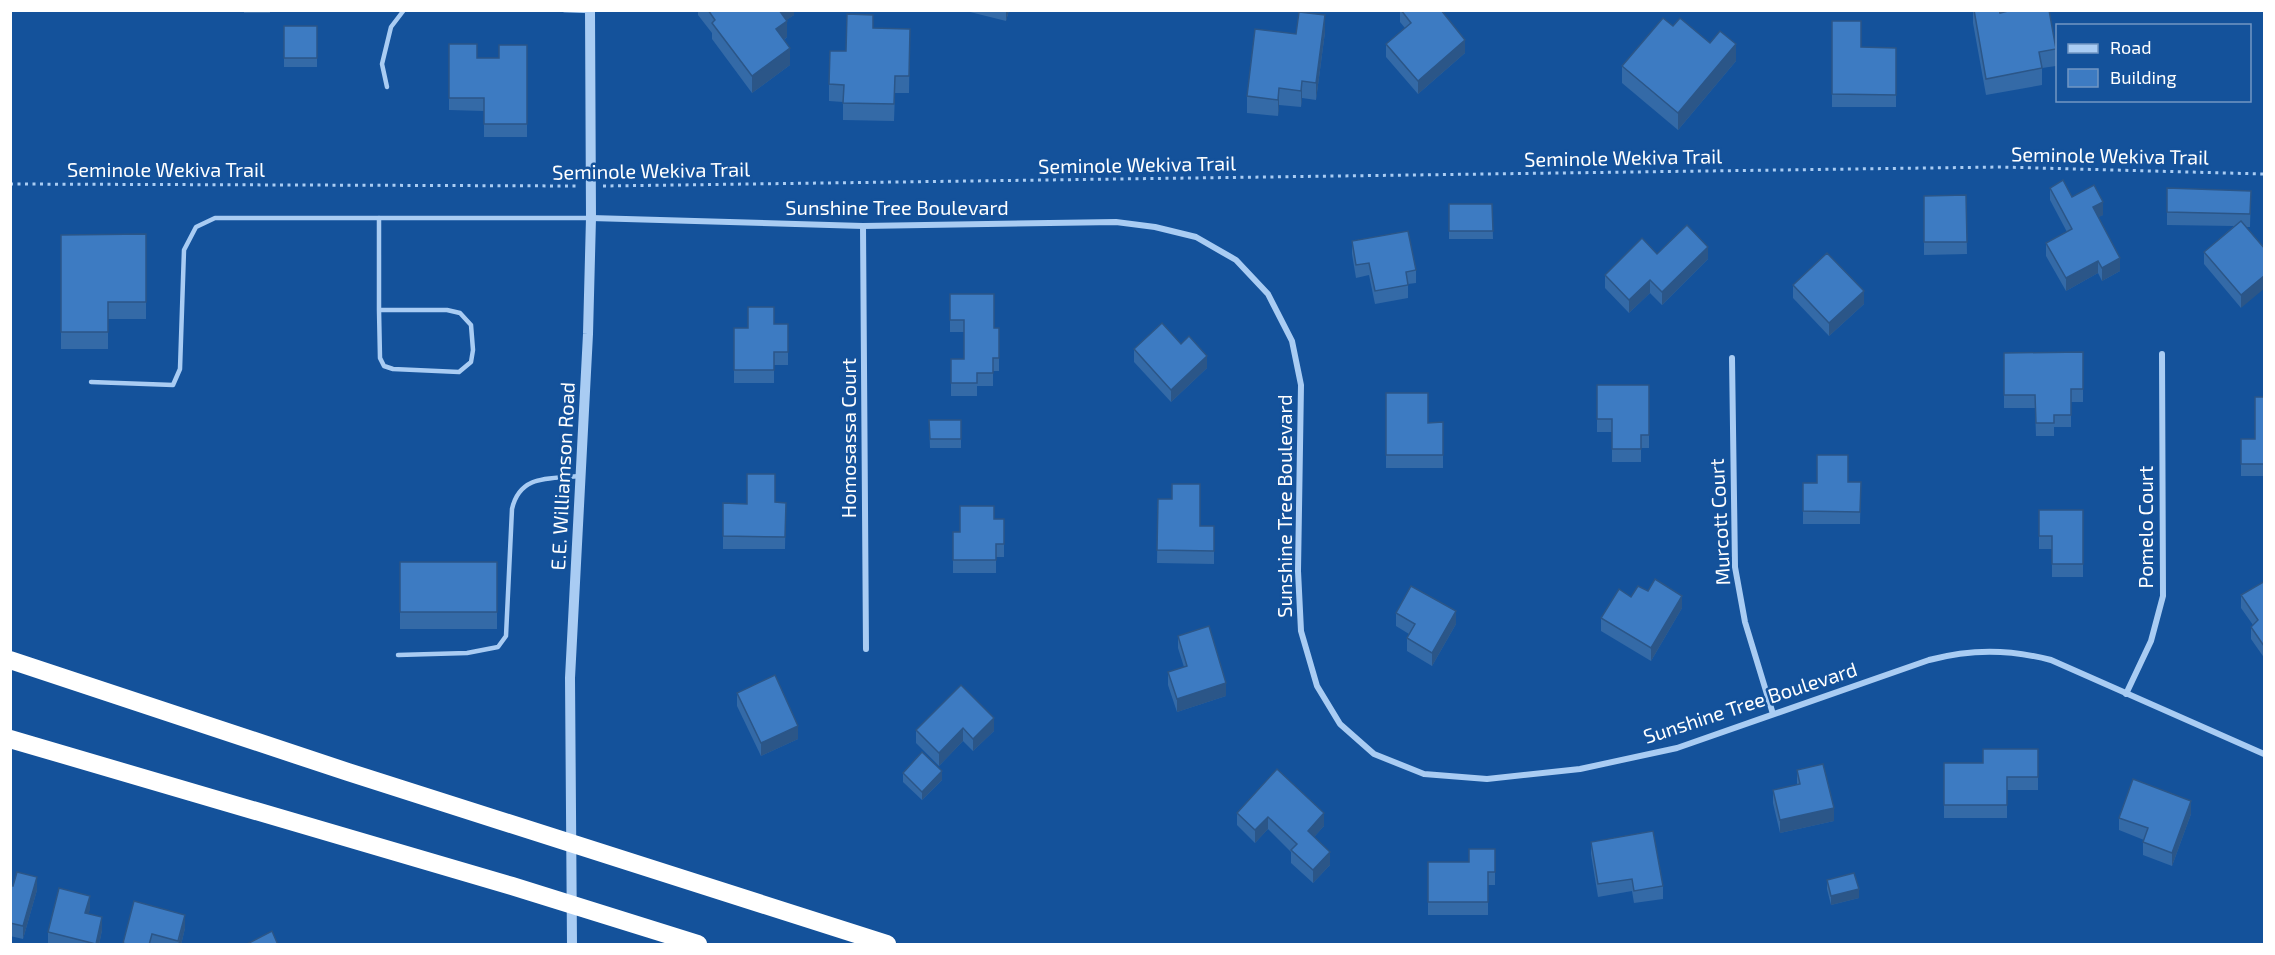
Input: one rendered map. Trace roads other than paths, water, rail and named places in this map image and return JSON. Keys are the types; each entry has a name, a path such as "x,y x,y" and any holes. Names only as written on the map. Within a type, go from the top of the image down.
{"highway":[{"path":"10,660 348,772 887,945"},
{"path":"10,739 512,886 698,945"}],"street":[{"name":"E.E. Williamson Road","path":"572,945 571,624 588,334 591,218 590,11"},
{"name":"Sunshine Tree Boulevard","path":"591,218 863,226 1116,222 1155,227 1196,237 1236,260 1268,294 1292,341 1301,385 1298,571 1301,632 1317,686 1340,724 1374,754 1424,774 1486,778 1568,771 1677,748 1929,660 1954,654 1991,651 2022,652 2051,660 2265,754"},
{"name":"Homosassa Court","path":"863,226 866,649"},
{"name":"Pomelo Court","path":"2126,694 2151,641 2163,596 2162,354"},
{"name":"Murcott Court","path":"1732,358 1735,567 1745,622 1773,714"}],"lane":[{"path":"387,87 382,64 392,27 404,10"},
{"path":"564,10 590,11"},
{"path":"91,382 173,385 180,369 184,250 196,227 215,218 591,218"},
{"path":"379,218 379,310 381,358 384,366 393,369 459,372 471,363 473,350 471,324 460,313 447,310 379,310"},
{"path":"398,656 467,653 498,647 506,636 512,509 515,495 536,480 580,476"}]}
